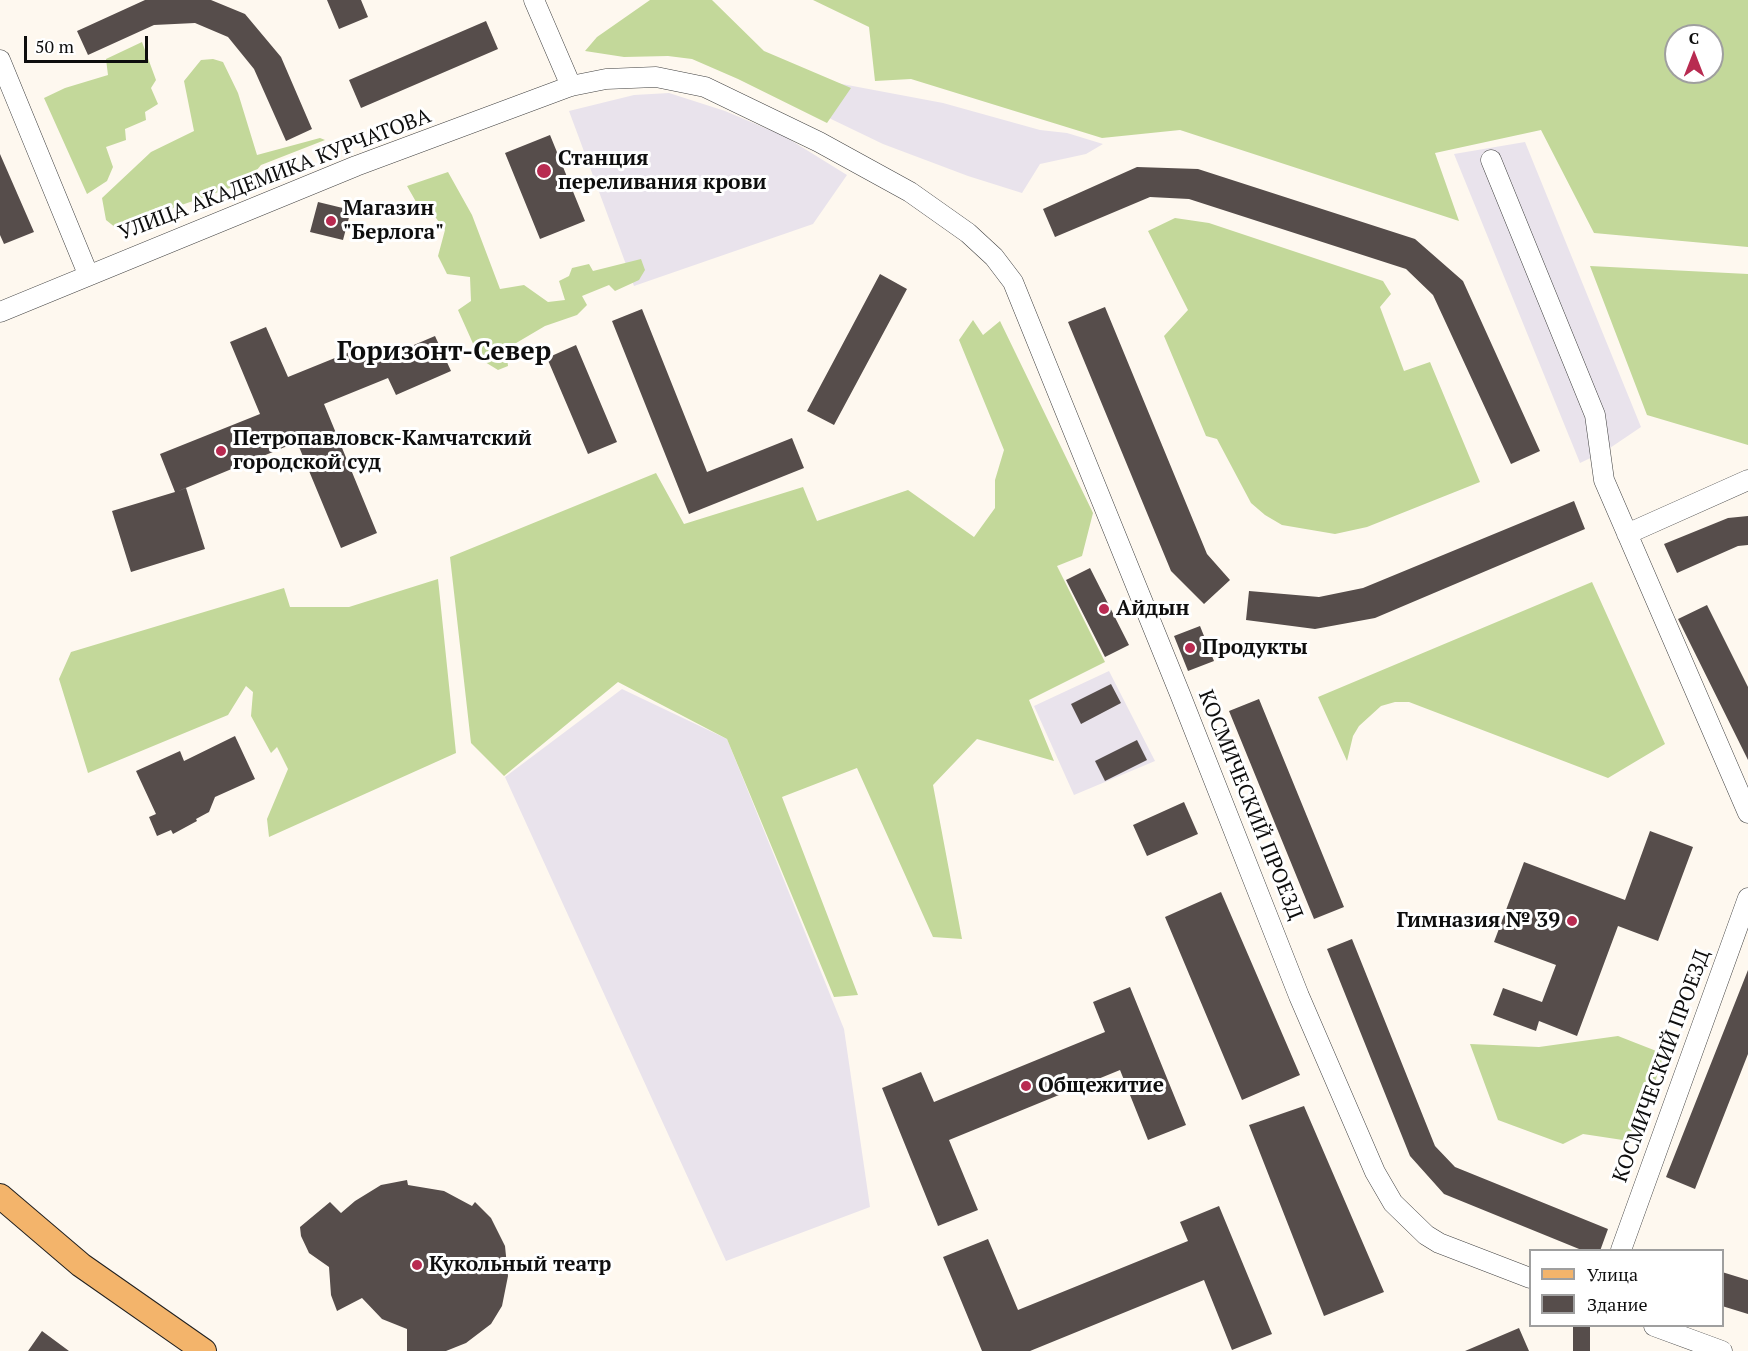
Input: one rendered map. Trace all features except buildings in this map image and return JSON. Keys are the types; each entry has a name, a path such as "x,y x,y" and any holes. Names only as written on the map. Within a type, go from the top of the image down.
{"main road":[{"path":"0,1196 81,1265 204,1351"}],"street":[{"path":"534,0 570,86"},
{"path":"0,60 88,274"},
{"name":"УЛИЦА АКАДЕМИКА КУРЧАТОВА","path":"0,312 356,166 570,86 606,79 656,77 694,84 722,94 819,142 910,192 968,233 1008,273"},
{"path":"1491,160 1595,414 1604,480 1748,813"},
{"name":"КОСМИЧЕСКИЙ ПРОЕЗД","path":"1008,273 1180,694 1299,996 1375,1172 1393,1203 1426,1235 1439,1243 1529,1278"},
{"path":"1627,534 1748,480"},
{"name":"КОСМИЧЕСКИЙ ПРОЕЗД","path":"1622,1249 1748,897"},
{"path":"1657,1327 1722,1351"}],"shaded area":[{"path":"757,68 943,103 1040,130 1067,133 1103,144 1086,154 1040,164 1022,193 968,176 883,144 750,80"},
{"path":"669,93 725,111 784,136 847,175 813,224 634,286 569,111 634,95"},
{"path":"1525,142 1641,427 1607,450 1580,463 1454,154"},
{"path":"1109,671 1155,761 1074,795 1034,706"},
{"path":"622,689 727,739 844,1029 870,1207 726,1261 505,777"}],"green space":[{"path":"650,0 712,0 764,51 851,88 827,123 692,59 668,56 624,57 585,51 597,37"},
{"path":"813,0 1748,0 1748,247 1594,233 1541,130 1435,153 1459,221 1180,130 1102,138 911,79 875,81 869,27"},
{"path":"142,42 156,80 151,88 158,104 145,112 146,120 125,129 126,140 106,147 113,167 107,181 87,194 44,98 65,88 108,75 106,59"},
{"path":"213,59 223,62 238,93 257,155 320,138 325,140 261,165 247,182 116,228 106,220 102,198 151,152 194,131 184,81 201,60"},
{"path":"448,172 472,215 500,289 524,285 548,302 565,300 559,281 569,276 572,268 589,264 593,271 641,259 645,270 639,280 615,291 609,285 582,296 587,305 577,315 545,326 506,349 508,366 498,370 485,362 475,348 458,310 471,301 470,277 447,274 438,256 445,230 430,210 419,207 407,186"},
{"path":"1175,218 1209,223 1383,281 1391,294 1380,307 1404,371 1430,362 1480,482 1367,527 1335,534 1282,525 1251,503 1217,439 1206,436 1164,336 1188,310 1148,231"},
{"path":"1590,266 1748,274 1748,445 1647,415"},
{"path":"973,320 983,335 1000,321 1093,513 1082,556 1057,566 1105,662 1029,700 1054,761 977,739 933,785 962,939 933,937 857,768 782,797 858,995 834,997 727,739 618,682 504,776 471,743 450,557 656,473 684,524 803,487 817,521 908,490 974,537 995,508 995,480 1004,450 959,340"},
{"path":"438,579 456,753 269,837 267,819 288,769 277,747 271,753 251,716 253,692 246,686 228,715 88,773 59,679 71,652 284,588 290,607 349,607"},
{"path":"1592,582 1665,744 1608,778 1409,702 1395,702 1381,706 1359,726 1353,736 1347,761 1318,697"},
{"path":"1618,1036 1664,1054 1636,1142 1583,1134 1563,1144 1498,1120 1470,1044 1539,1047"}],"place":[{"name":"Станция переливания крови","path":"544,171"},
{"name":"Магазин \"Берлога\"","path":"331,221"},
{"name":"Петропавловск-Камчатский городской суд","path":"221,451"},
{"name":"Айдын","path":"1104,609"},
{"name":"Продукты","path":"1190,648"},
{"name":"Гимназия № 39","path":"1572,921"},
{"name":"Общежитие","path":"1026,1086"},
{"name":"Кукольный театр","path":"417,1265"}],"district":[{"name":"Горизонт-Север","path":"444,352"}]}
